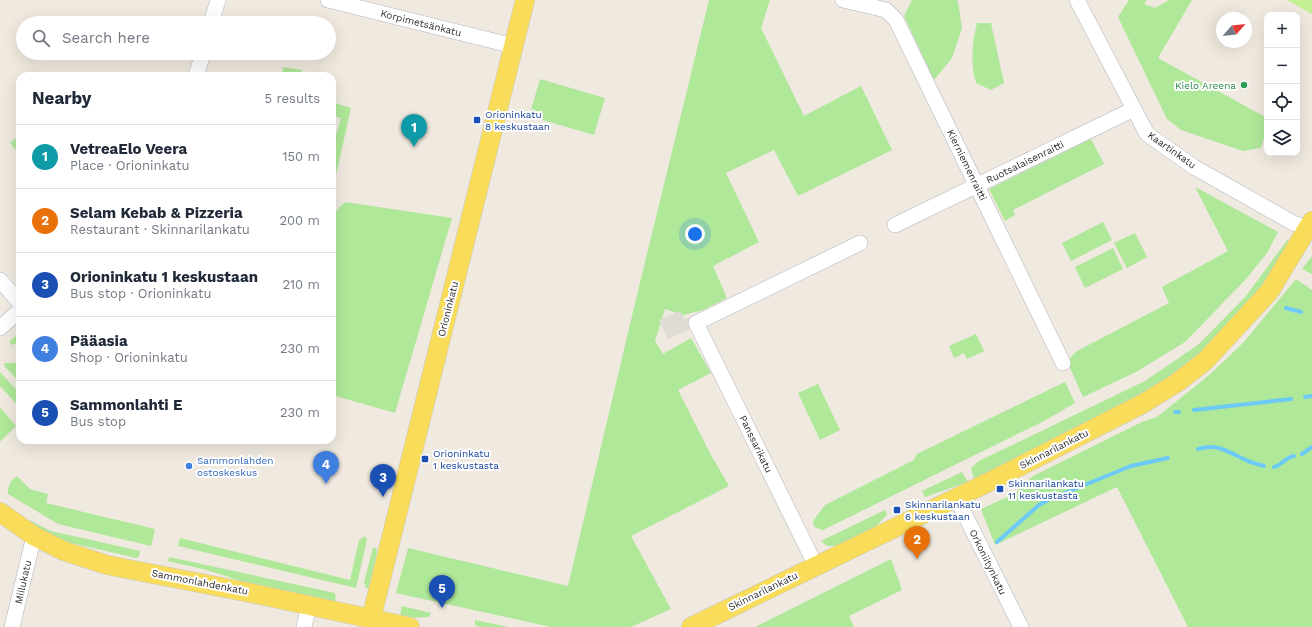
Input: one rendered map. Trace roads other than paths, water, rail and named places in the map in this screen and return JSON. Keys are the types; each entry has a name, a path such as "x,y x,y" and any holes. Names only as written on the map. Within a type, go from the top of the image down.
{"main road":[{"name":"Orioninkatu","path":"371,619 525,0"},
{"name":"Skinnarilankatu","path":"691,627 1144,403 1189,374 1205,361 1269,292 1310,225"},
{"name":"Sammonlahdenkatu","path":"0,512 34,536 64,551 107,565 152,572 410,627"},
{"name":"Skinnarilankatu","path":"699,627 716,614"}],"street":[{"path":"213,16 218,0"},
{"name":"Korpimetsänkatu","path":"328,0 514,46"},
{"name":"Kierniemenraitti","path":"843,0 886,10 896,20 1064,363"},
{"name":"Kaartinkatu","path":"1077,0 1147,134 1164,148 1194,167 1293,223 1310,225"},
{"path":"197,72 201,60"},
{"name":"Ruotsalaisenraitti","path":"896,225 1134,109"},
{"name":"Panssarikatu","path":"816,566 696,323 860,243"},
{"path":"0,280 16,299"},
{"path":"0,328 16,314"},
{"name":"Orkoniitynkatu","path":"956,497 1021,627"},
{"name":"Miilukatu","path":"12,627 34,536"},
{"path":"304,627 309,605"}],"waterway":[{"path":"1286,308 1301,312"},
{"path":"1305,397 1312,396"},
{"path":"1194,410 1291,399"},
{"path":"1198,449 1205,447 1223,449 1250,462 1264,466"},
{"path":"1302,454 1312,447"},
{"path":"1274,467 1294,456"},
{"path":"997,542 1039,505 1050,499 1131,466 1168,458"}],"place":[{"name":"Kielo Areena","path":"1244,85"},
{"name":"Orioninkatu 8 keskustaan","path":"477,120"},
{"name":"VetreaElo Veera","path":"414,147"},
{"name":"Orioninkatu 1 keskustasta","path":"425,459"},
{"name":"Sammonlahden ostoskeskus","path":"189,466"},
{"name":"Pääasia","path":"326,484"},
{"name":"Skinnarilankatu 11 keskustasta","path":"1000,489"},
{"name":"Orioninkatu 1 keskustaan","path":"383,497"},
{"name":"Skinnarilankatu 6 keskustaan","path":"897,510"},
{"name":"Selam Kebab & Pizzeria","path":"917,559"},
{"name":"Sammonlahti E","path":"442,608"}]}
